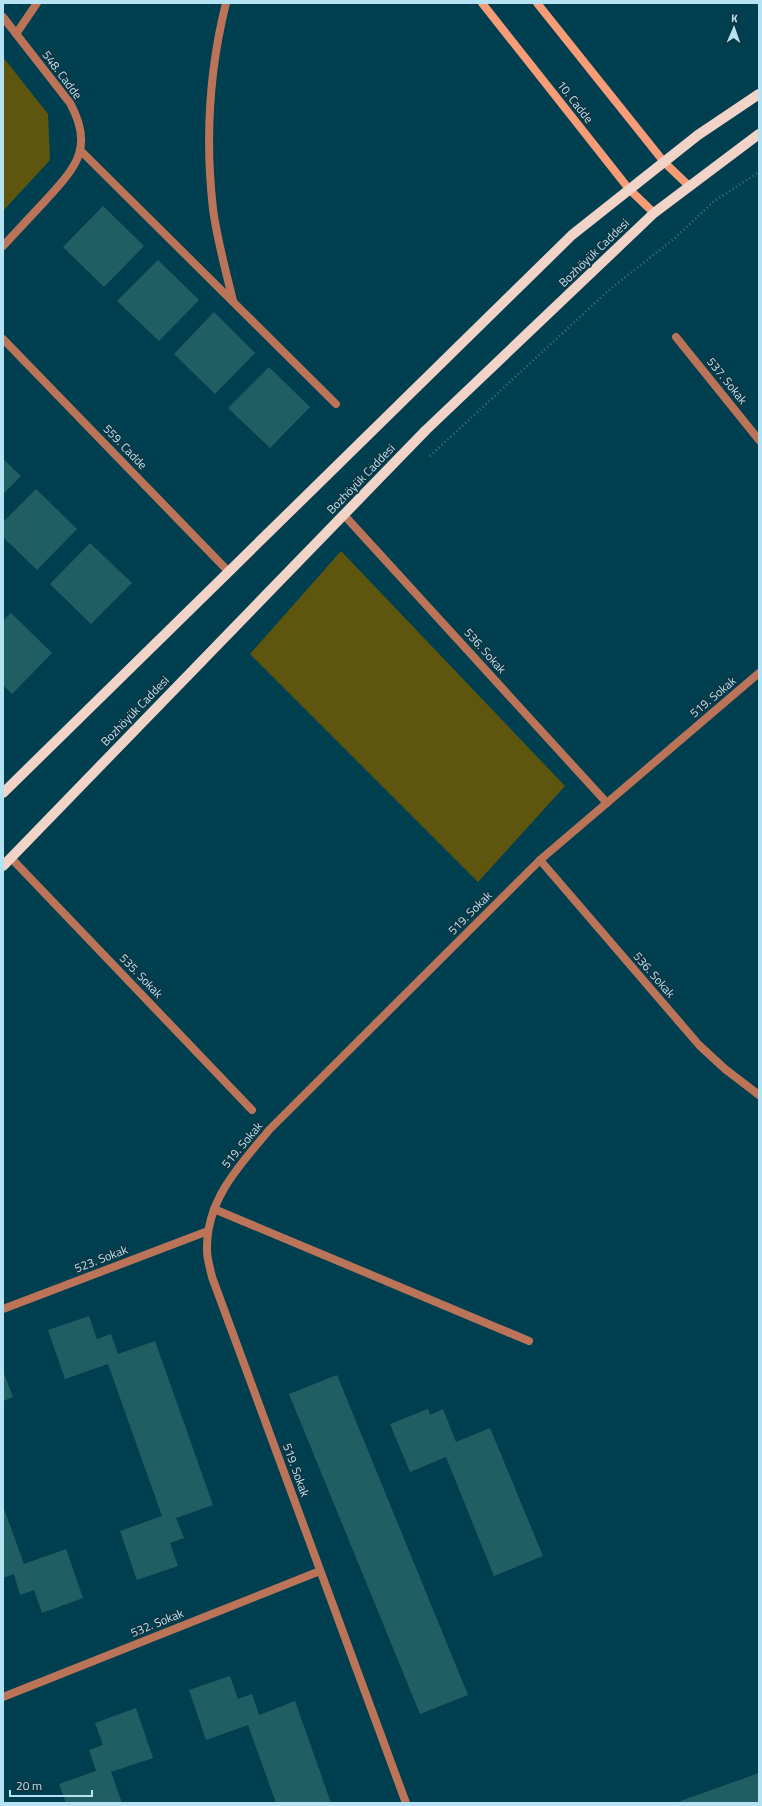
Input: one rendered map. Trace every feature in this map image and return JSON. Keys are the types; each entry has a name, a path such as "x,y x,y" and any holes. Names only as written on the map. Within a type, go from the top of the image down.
{"main road":[{"name":"10. Cadde","path":"482,3 629,189 654,213"},
{"path":"537,3 664,162 689,186"},
{"name":"Bozhöyük Caddesi","path":"3,794 572,235 698,135 759,94"},
{"name":"Bozhöyük Caddesi","path":"3,866 426,430 654,213 759,134"}],"street":[{"path":"16,34 37,3"},
{"path":"226,3 213,66 209,106 209,146 214,210 222,258 233,302"},
{"name":"548. Cadde","path":"3,17 70,103 78,116 81,132 80,150 74,168 3,246"},
{"path":"80,150 336,404"},
{"name":"537. Sokak","path":"676,337 759,440"},
{"name":"559. Cadde","path":"3,339 229,572"},
{"name":"536. Sokak","path":"344,515 607,803"},
{"name":"519. Sokak","path":"406,1803 212,1277 207,1251 208,1231 214,1209 224,1186 270,1129 540,860 759,673"},
{"name":"535. Sokak","path":"11,858 252,1110"},
{"name":"536. Sokak","path":"540,860 698,1045 725,1069 759,1095"},
{"path":"214,1209 529,1341"},
{"name":"523. Sokak","path":"3,1309 208,1231"},
{"name":"532. Sokak","path":"3,1697 320,1571"}],"shaded area":[{"path":"3,57 48,114 50,160 3,211"},
{"path":"341,551 565,786 478,882 250,654"}],"building":[{"path":"103,206 144,246 104,287 63,247"},
{"path":"158,260 199,300 159,341 117,301"},
{"path":"214,312 255,353 215,394 174,354"},
{"path":"269,367 310,407 270,448 228,408"},
{"path":"3,459 21,476 3,494"},
{"path":"36,489 77,529 37,570 3,537 3,522"},
{"path":"90,543 132,583 91,624 50,584"},
{"path":"11,613 52,653 12,694 3,685 3,621"},
{"path":"89,1316 97,1339 111,1334 118,1354 155,1341 213,1505 176,1518 184,1538 170,1543 178,1566 137,1580 120,1531 162,1516 108,1364 65,1379 48,1330"},
{"path":"3,1371 13,1397 3,1401"},
{"path":"337,1375 468,1695 420,1714 289,1394"},
{"path":"428,1409 430,1415 443,1409 456,1442 490,1428 543,1556 494,1576 446,1457 410,1472 390,1424"},
{"path":"3,1506 24,1564 66,1549 83,1598 42,1613 34,1590 20,1595 14,1574 3,1578"},
{"path":"230,1676 238,1699 252,1694 259,1715 295,1701 331,1803 276,1803 248,1725 206,1740 189,1690"},
{"path":"136,1708 153,1758 111,1772 122,1803 66,1803 59,1784 96,1771 89,1750 103,1745 95,1723"},
{"path":"759,1773 759,1803 675,1803"}]}
